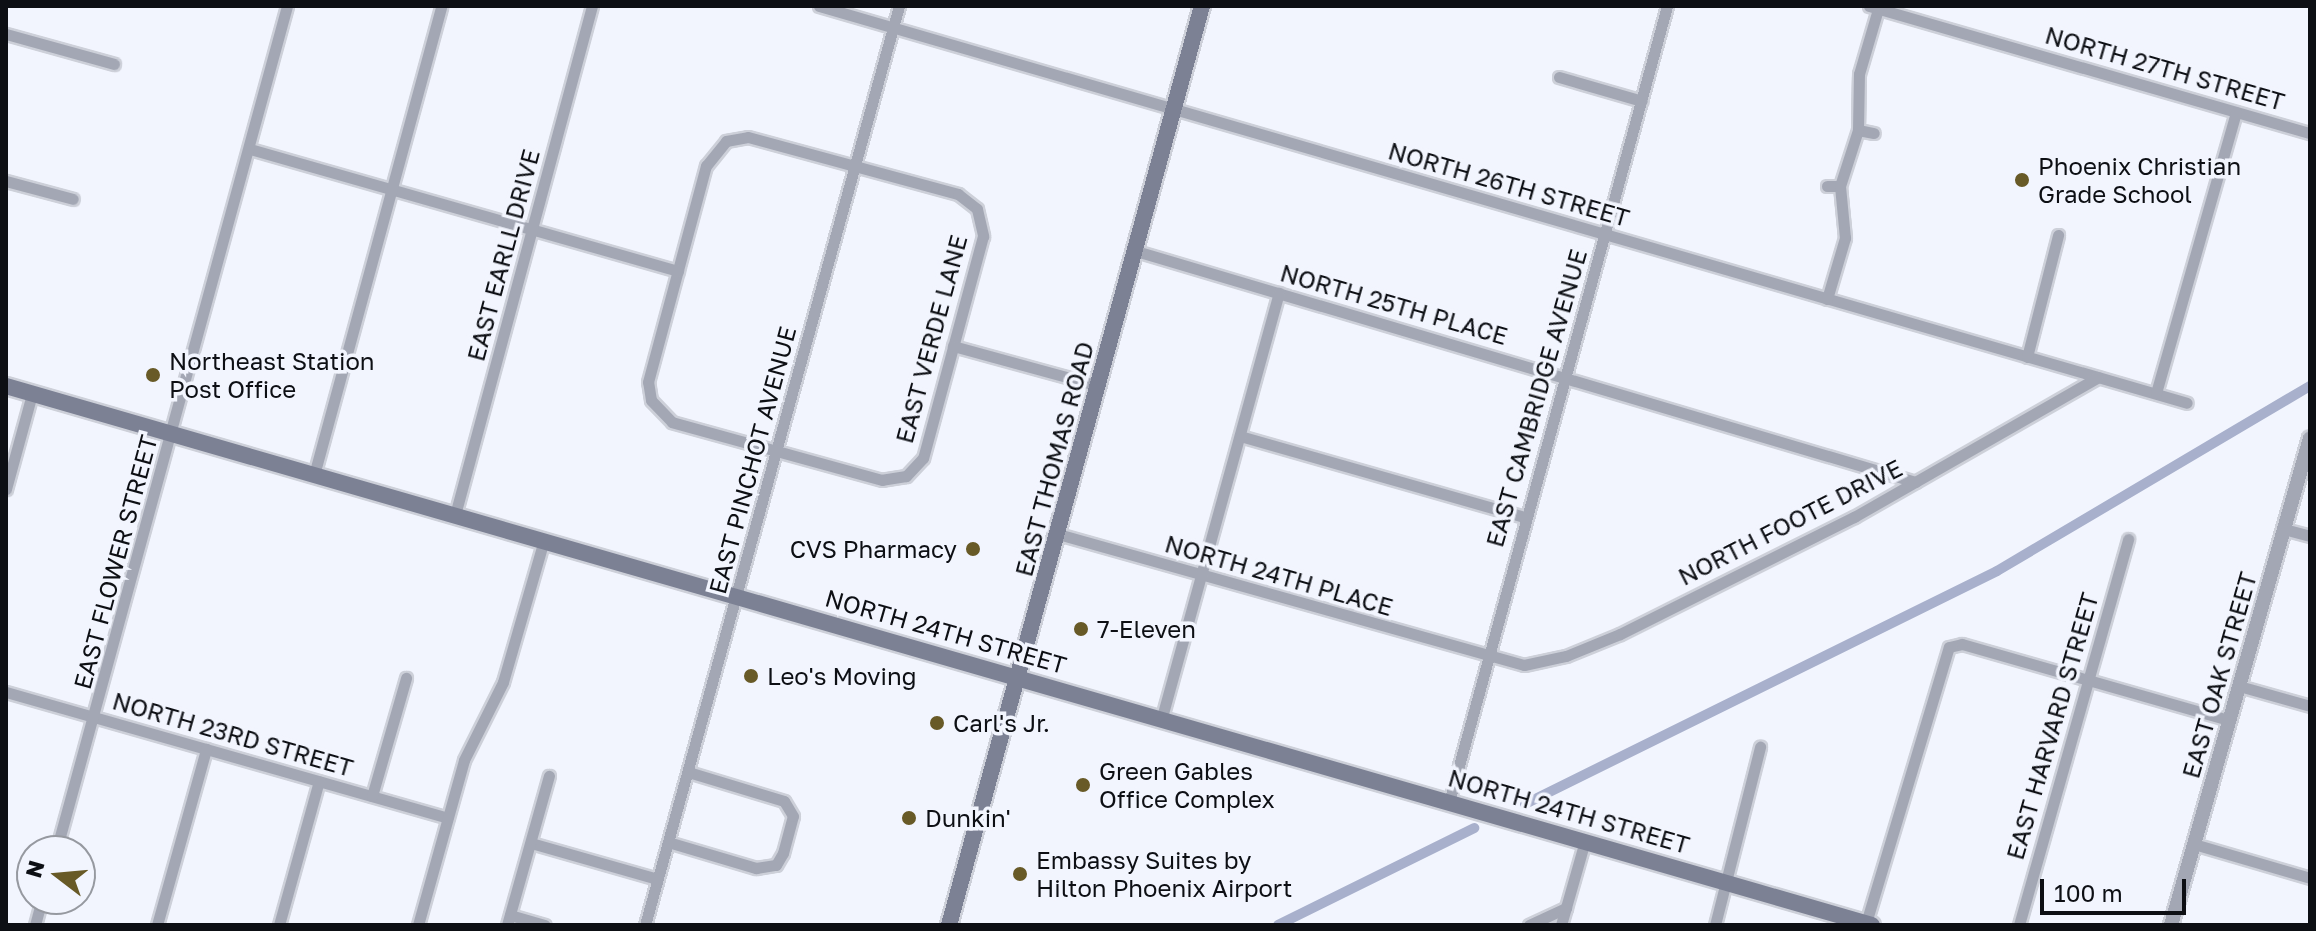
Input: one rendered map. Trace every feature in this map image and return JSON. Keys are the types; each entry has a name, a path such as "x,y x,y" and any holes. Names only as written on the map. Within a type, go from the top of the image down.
{"main road":[{"name":"EAST THOMAS ROAD","path":"949,925 1202,6"},
{"name":"NORTH 24TH STREET","path":"6,386 1162,717 1869,924"}],"street":[{"name":"EAST FLOWER STREET","path":"61,835 173,434 287,6"},
{"path":"314,475 441,6"},
{"name":"EAST EARLL DRIVE","path":"455,515 592,6"},
{"name":"NORTH 26TH STREET","path":"819,6 2187,403"},
{"name":"EAST PINCHOT AVENUE","path":"645,925 899,6"},
{"name":"EAST CAMBRIDGE AVENUE","path":"1449,802 1667,6"},
{"path":"1827,299 1846,229 1834,186 1858,130 1859,74 1874,7"},
{"name":"NORTH 27TH STREET","path":"1874,7 2310,133"},
{"path":"6,34 114,64"},
{"path":"1559,77 1642,101"},
{"path":"2156,393 2236,112"},
{"path":"1858,130 1874,133"},
{"path":"777,451 672,422 651,400 648,382 706,166 726,141 748,137 855,166"},
{"path":"250,149 678,271"},
{"name":"EAST VERDE LANE","path":"777,451 882,480 906,476 923,458 983,236 977,209 958,194 855,166"},
{"path":"6,181 73,199"},
{"path":"2027,357 2058,235"},
{"name":"NORTH 25TH PLACE","path":"1136,251 1564,375 1916,482"},
{"path":"1162,717 1279,293"},
{"path":"953,346 1099,386"},
{"name":"NORTH FOOTE DRIVE","path":"1487,658 1524,665 1593,645 1916,482 2098,377"},
{"path":"6,489 32,394"},
{"path":"1240,436 1525,517"},
{"name":"EAST OAK STREET","path":"2171,925 2310,441"},
{"path":"2284,529 2310,536"},
{"name":"NORTH 24TH PLACE","path":"1058,534 1487,658"},
{"name":"EAST HARVARD STREET","path":"2019,925 2128,539"},
{"path":"418,925 470,742 508,668 544,540"},
{"path":"1869,924 1949,647 1962,644 2229,720"},
{"path":"372,796 406,678"},
{"path":"2239,686 2310,706"},
{"name":"NORTH 23RD STREET","path":"6,692 447,818"},
{"path":"1715,925 1760,747"},
{"path":"157,925 206,749"},
{"path":"668,842 756,868 776,865 783,853 793,816 784,801 688,772"},
{"path":"545,925 509,920 549,776"},
{"path":"279,925 319,781"},
{"path":"1561,925 1585,841"},
{"path":"531,843 657,879"},
{"path":"2194,844 2310,878"},
{"path":"1529,925 1566,908"}],"waterway":[{"path":"1525,804 1997,571 2310,386"},
{"path":"1278,925 1474,828"}],"place":[{"name":"Phoenix Christian Grade School","path":"2022,180"},
{"name":"Northeast Station Post Office","path":"153,375"},
{"name":"CVS Pharmacy","path":"973,549"},
{"name":"7-Eleven","path":"1081,629"},
{"name":"Leo's Moving","path":"751,676"},
{"name":"Carl's Jr.","path":"937,723"},
{"name":"Green Gables Office Complex","path":"1083,785"},
{"name":"Dunkin'","path":"909,818"},
{"name":"Embassy Suites by Hilton Phoenix Airport","path":"1020,874"}]}
